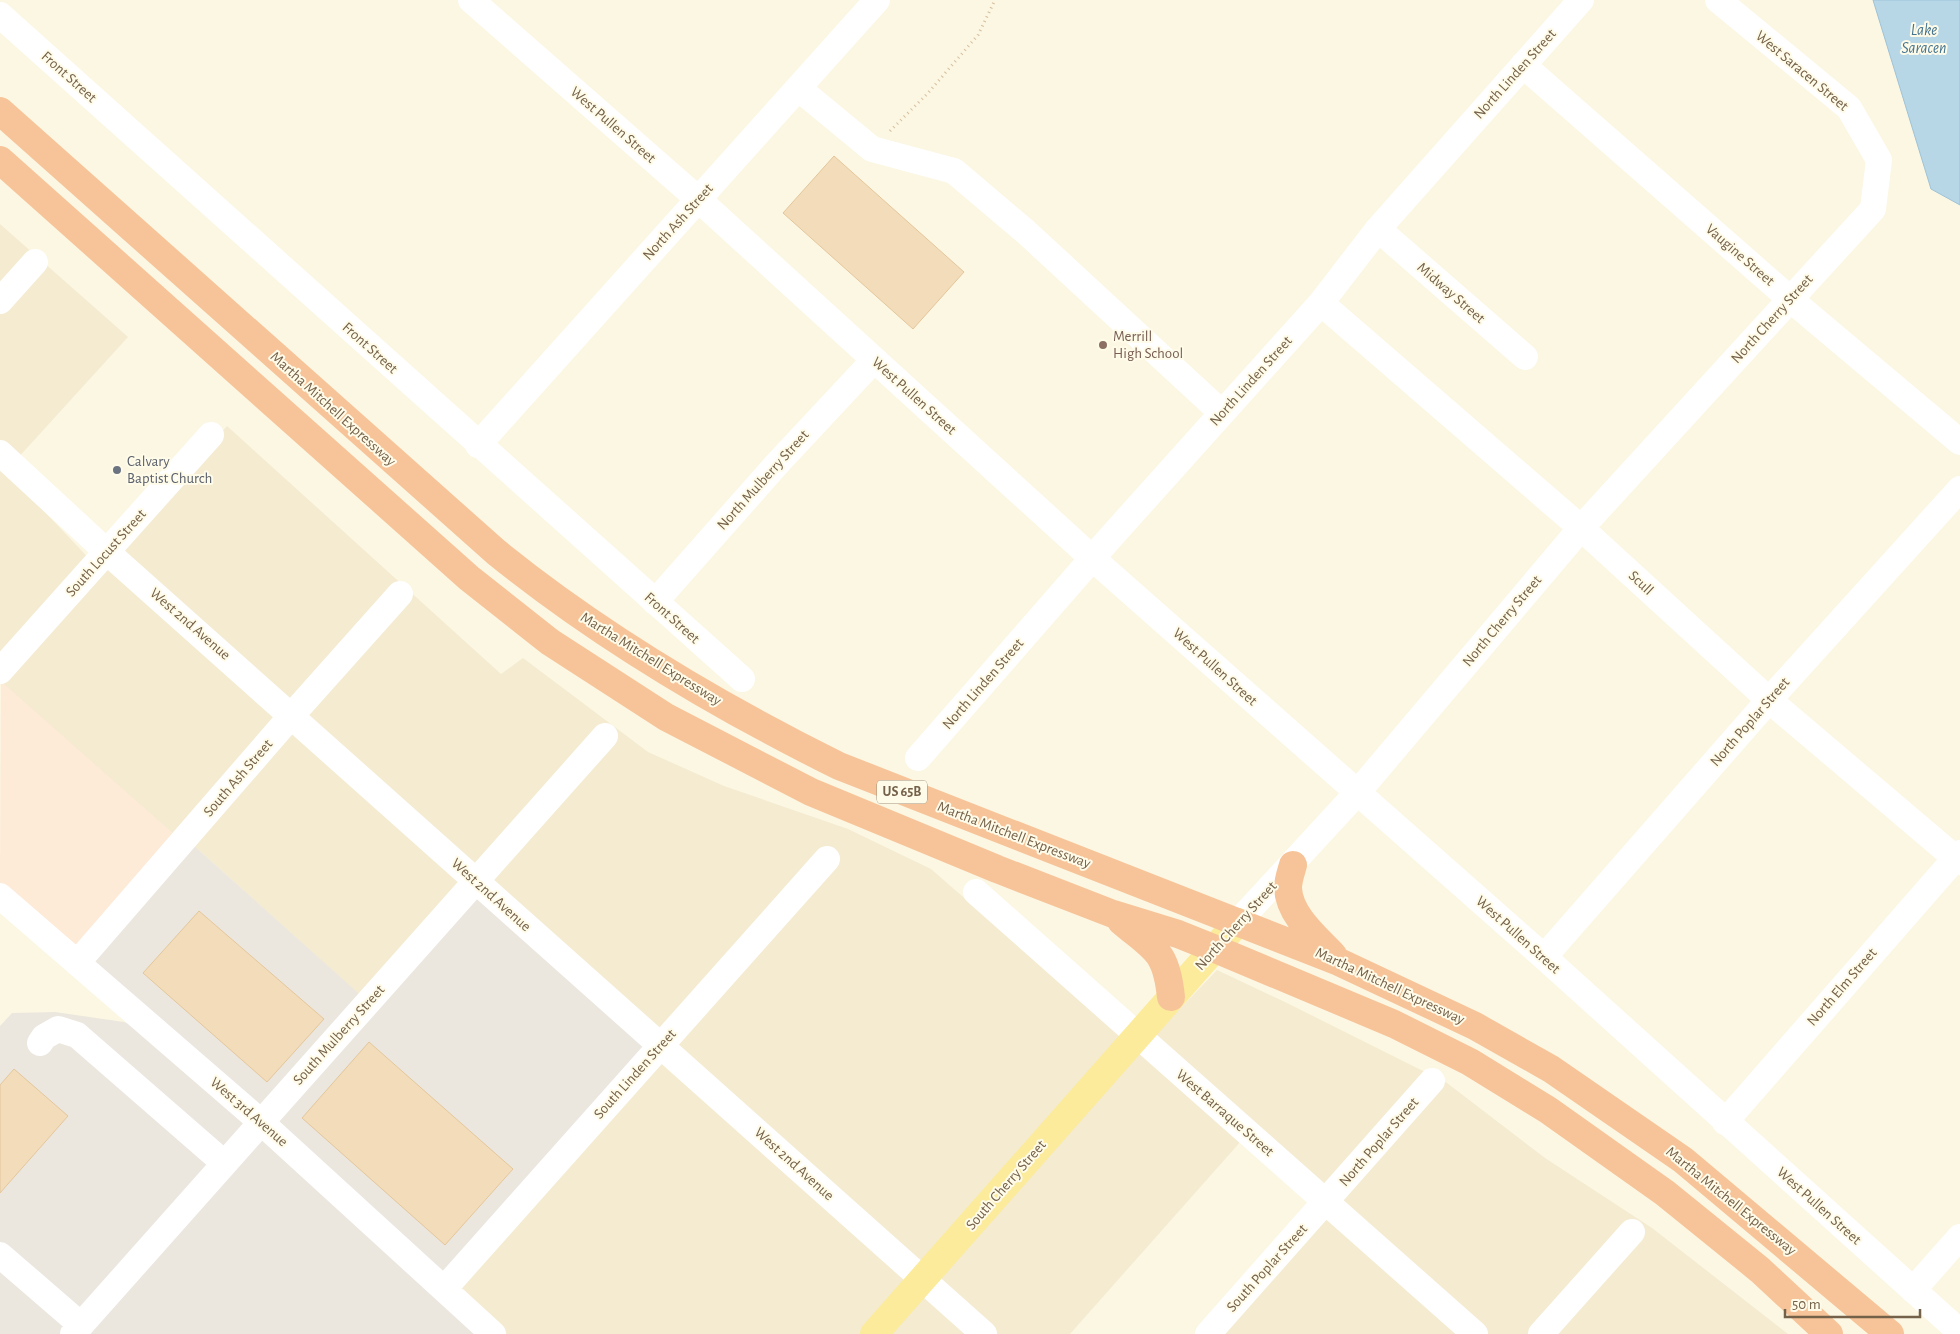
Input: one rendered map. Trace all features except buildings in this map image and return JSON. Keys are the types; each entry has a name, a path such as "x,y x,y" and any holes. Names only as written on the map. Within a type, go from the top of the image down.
{"highway":[{"name":"Martha Mitchell Expressway","path":"0,111 440,505 536,585 616,639 672,675 762,727 839,766 1339,962 1475,1026 1551,1069 1616,1112 1690,1166 1890,1334"},
{"name":"US 65B","path":"0,160 407,525 469,578 550,642 666,717 811,792 1112,914 1178,934 1214,948 1394,1024 1470,1062 1548,1110 1665,1193 1760,1270 1829,1334"},
{"path":"1292,865 1288,888 1292,906 1308,929 1339,962"},
{"path":"1112,914 1163,959 1168,972 1171,997"}],"main road":[{"name":"North Cherry Street","path":"1137,1036 1238,922"},
{"name":"South Cherry Street","path":"874,1334 1137,1036"}],"street":[{"name":"West Pullen Street","path":"471,0 698,199 1092,558 1544,957 1960,1332"},
{"name":"North Ash Street","path":"478,445 877,0"},
{"name":"North Linden Street","path":"918,758 1092,558 1322,303 1378,229 1580,0"},
{"name":"West Saracen Street","path":"1718,0 1849,108 1879,160 1872,209"},
{"name":"Front Street","path":"0,15 478,445 742,679"},
{"name":"Vaugine Street","path":"1523,65 1790,299 1960,442"},
{"path":"798,88 872,149 954,171 1026,232 1222,413"},
{"name":"North Cherry Street","path":"1238,922 1356,793 1581,528 1872,209"},
{"name":"Midway Street","path":"1378,229 1525,357"},
{"path":"0,300 35,262"},
{"name":"Scull","path":"1322,303 1581,528 1768,700 1958,858"},
{"name":"North Mulberry Street","path":"655,602 776,465 874,360"},
{"name":"South Locust Street","path":"0,671 211,435"},
{"name":"West 2nd Avenue","path":"0,453 107,552 984,1334"},
{"name":"North Poplar Street","path":"1544,957 1768,700 1960,489"},
{"name":"South Ash Street","path":"77,963 292,715 400,594"},
{"name":"South Mulberry Street","path":"77,1329 605,736"},
{"name":"North Elm Street","path":"1725,1122 1958,858"},
{"name":"South Linden Street","path":"444,1289 827,859"},
{"name":"West Barraque Street","path":"976,892 1475,1334"},
{"name":"West 3rd Avenue","path":"0,896 261,1122 494,1334"},
{"path":"40,1043 44,1037 58,1029 77,1035 224,1163"},
{"name":"North Poplar Street","path":"1326,1202 1432,1081"},
{"name":"South Poplar Street","path":"1208,1334 1326,1202"},
{"path":"1541,1334 1632,1232"},
{"path":"1913,1290 1960,1237"},
{"path":"0,1254 77,1329"}],"path":[{"path":"872,149 928,93 978,35 995,0"}],"shaded area":[{"path":"0,224 128,337 6,471 100,570 227,426 501,674 523,658 648,752 724,786 848,829 931,869 1242,1140 1070,1334 507,1334 456,1289 361,996 192,844 178,838 0,681"},
{"path":"1,681 178,838 83,947 54,936 0,887"},
{"path":"192,844 375,1008 479,897 649,1046 442,1276 480,1334 0,1334 0,1026 12,1013 55,1012 124,1022 176,1041 87,963"},
{"path":"1217,970 1447,1083 1545,1158 1652,1228 1788,1334 1221,1334 1339,1201 1153,1037"}],"water":[{"name":"Lake Saracen","path":"1873,0 1960,0 1960,205 1931,189"}],"place":[{"name":"Merrill High School","path":"1103,345"},
{"name":"Calvary Baptist Church","path":"117,470"}]}
